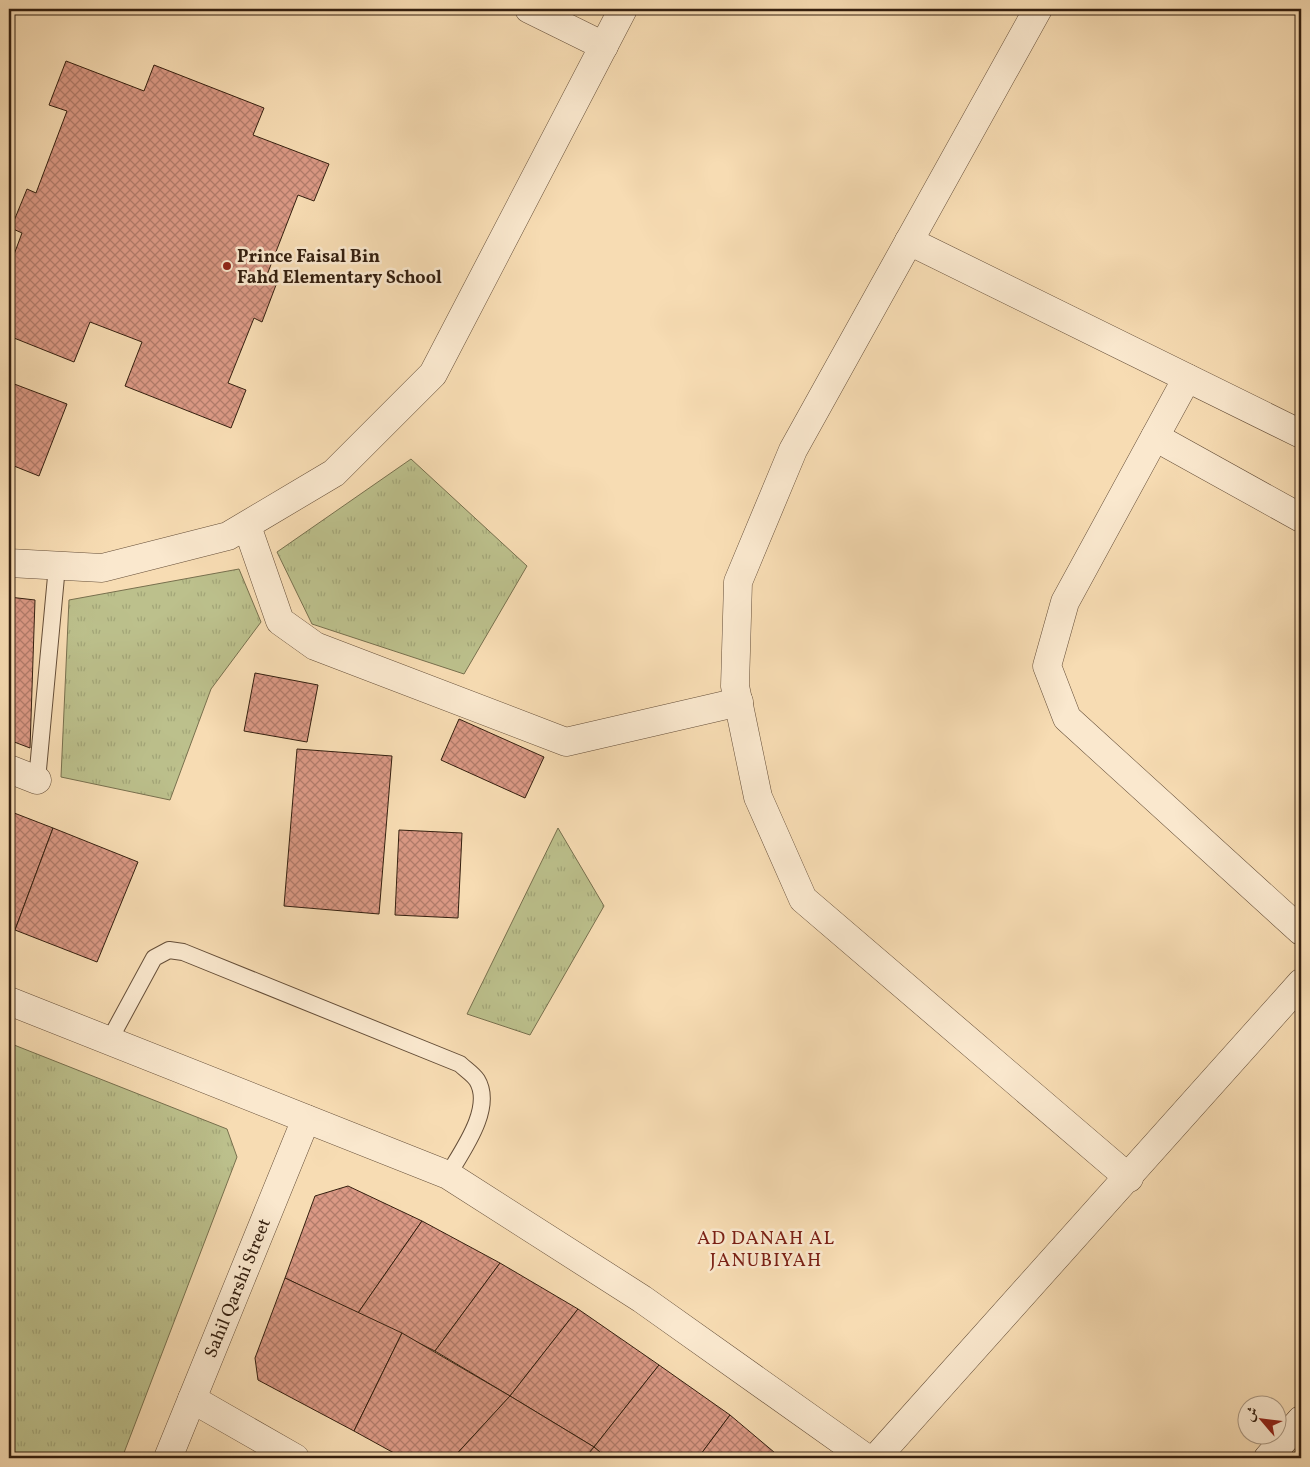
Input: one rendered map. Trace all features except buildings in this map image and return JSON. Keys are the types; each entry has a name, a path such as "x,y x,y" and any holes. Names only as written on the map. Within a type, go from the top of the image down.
{"street":[{"path":"529,9 604,46"},
{"path":"9,563 102,568 228,536 334,473 433,374 624,9"},
{"path":"1038,9 793,450 738,582 735,686 758,797 803,899 1128,1178"},
{"path":"909,241 1301,434"},
{"path":"1187,378 1066,602 1048,666 1067,718 1301,932"},
{"path":"1155,437 1301,518"},
{"path":"247,526 280,621 292,632 315,646 566,742 739,702"},
{"path":"9,769 37,780"},
{"path":"876,1458 1301,983"},
{"path":"9,1001 448,1175 642,1299 866,1458"},
{"name":"Sahil Qarshi Street","path":"168,1458 306,1119"},
{"path":"192,1399 295,1458"},
{"path":"1268,1458 1301,1420"}],"lane":[{"path":"37,780 57,566"},
{"path":"109,1041 154,958 168,950 183,952 460,1064 477,1081 482,1101 477,1126 448,1175"}],"green space":[{"path":"411,459 527,566 464,674 312,624 277,552"},
{"path":"239,569 261,622 211,689 170,800 61,777 69,600"},
{"path":"558,828 604,906 530,1035 467,1014"},
{"path":"9,1043 227,1129 237,1157 122,1458 9,1458"}],"place":[{"name":"Prince Faisal Bin Fahd Elementary School","path":"227,266"}],"district":[{"name":"AD DANAH AL JANUBIYAH","path":"766,1248"}]}
